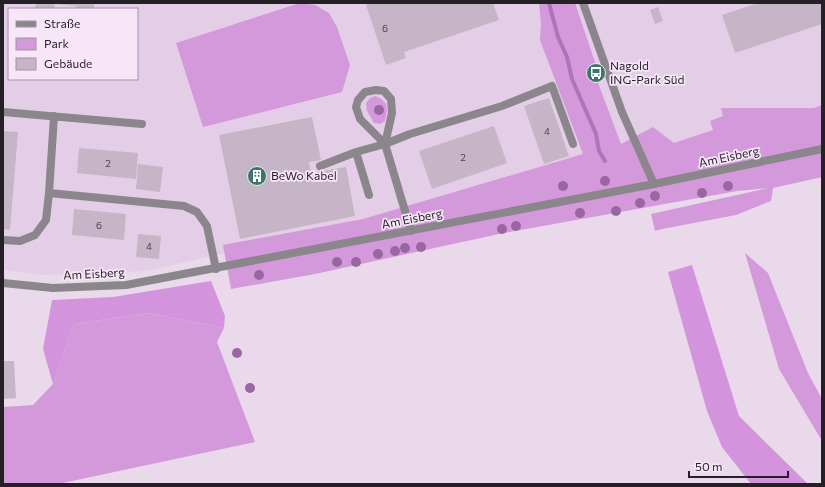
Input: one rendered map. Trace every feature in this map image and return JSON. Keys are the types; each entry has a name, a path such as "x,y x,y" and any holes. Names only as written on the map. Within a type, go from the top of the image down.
{"street":[{"path":"583,3 622,112 654,184"},
{"path":"320,166 410,134 502,106 552,86 573,144"},
{"path":"385,144 392,113 391,99 384,91 376,90 364,92 358,100 356,107 360,119 385,144 412,231"},
{"path":"3,112 142,124"},
{"path":"3,240 20,241 36,234 46,220 54,116"},
{"name":"Am Eisberg","path":"3,283 53,288 126,285 654,184 822,149"},
{"path":"356,152 369,195"},
{"path":"48,193 184,206 197,212 207,226 216,269"}],"shaded area":[{"path":"3,3 822,3 822,137 594,170 146,271 42,275 3,270"},
{"path":"692,265 739,416 808,484 751,484 722,447 707,411 668,272"},
{"path":"211,281 225,316 224,328 148,313 74,324 53,384 43,349 52,300 113,297"}],"green space":[{"path":"300,3 315,5 329,13 337,27 350,65 342,92 203,127 176,43"},
{"path":"539,3 575,3 598,71 594,72 621,144 653,127 674,143 713,130 710,121 723,116 721,108 814,108 822,105 822,177 773,188 771,201 736,215 655,231 651,214 768,188 737,191 499,234 315,274 231,289 223,245 363,219 583,154 540,40 541,25"},
{"path":"375,96 383,100 387,109 385,121 380,124 374,123 367,111 366,103 370,98"},
{"path":"745,253 768,273 808,373 822,399 822,441 779,369"},
{"path":"148,313 224,328 217,342 255,442 58,484 3,484 3,407 33,405 53,384 74,324"}],"building":[{"path":"36,3 55,3 54,8 35,8"},
{"path":"94,3 94,8 76,8 76,6 55,4"},
{"path":"371,3 493,3 499,20 404,52 406,58 386,65 366,5"},
{"path":"758,3 822,3 822,24 735,53 722,15"},
{"path":"658,7 663,21 655,24 650,10"},
{"path":"549,98 569,156 544,164 524,106"},
{"name":"BeWo Kabel","path":"312,117 321,160 309,162 311,173 346,167 355,216 240,239 219,135"},
{"path":"494,126 507,163 432,189 419,151"},
{"path":"3,131 18,132 10,230 3,229"},
{"path":"79,148 138,153 136,179 77,173"},
{"path":"138,164 163,167 160,192 136,189"},
{"path":"74,209 126,214 124,240 72,235"},
{"path":"138,234 161,236 159,259 136,257"},
{"path":"3,361 14,361 16,398 3,399"}],"waterway":[{"path":"549,3 558,37 567,57 572,79 596,134 599,151 605,161"}],"place":[{"name":"Nagold ING-Park Süd","path":"596,73"},
{"name":"BeWo Kabel","path":"257,176"}]}
